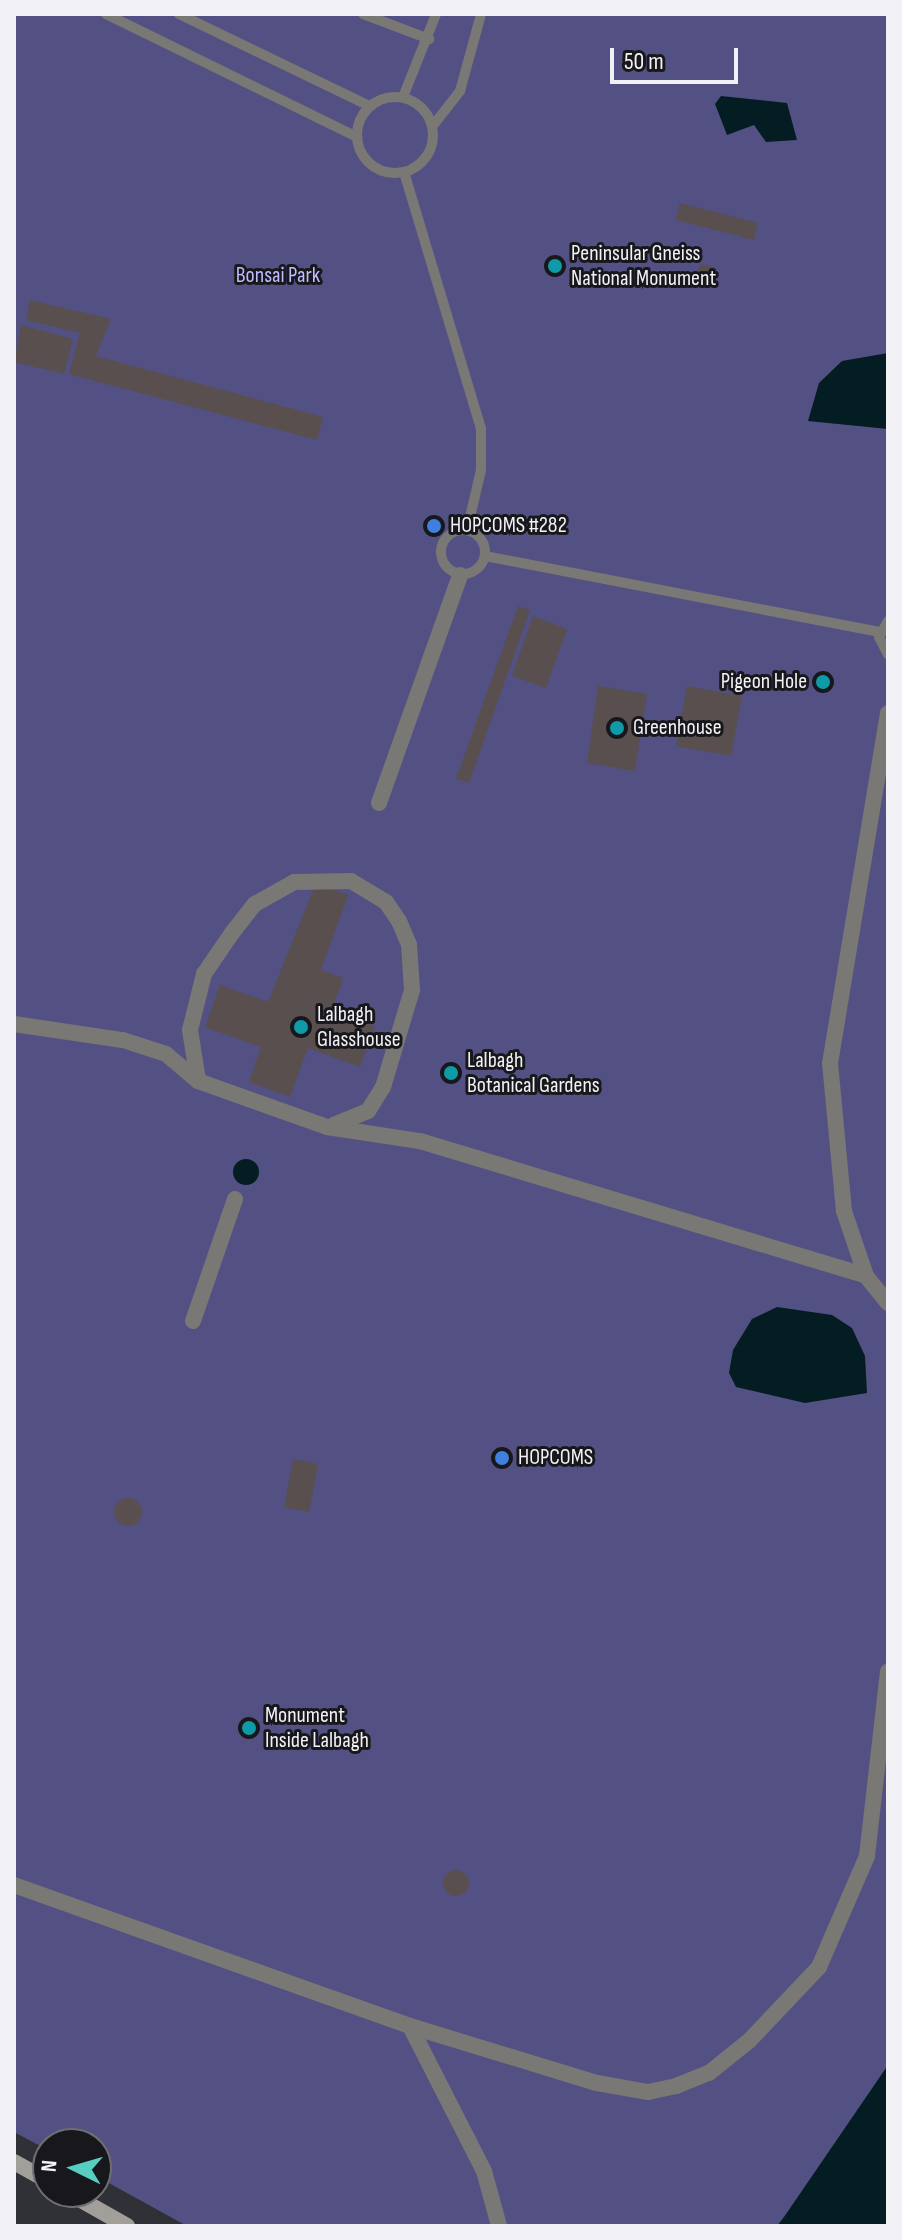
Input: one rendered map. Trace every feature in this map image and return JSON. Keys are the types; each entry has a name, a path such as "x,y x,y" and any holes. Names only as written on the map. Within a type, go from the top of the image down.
{"main road":[{"path":"14,2162 32,2172"},
{"path":"95,2208 127,2226"}],"street":[{"path":"379,803 460,575"},
{"path":"888,713 830,1063 844,1211 866,1276 888,1303"},
{"path":"198,1081 190,1030 204,974 232,933 255,904 283,886 351,881 386,902 399,921 409,944 412,990 397,1053 368,1111 327,1127"},
{"path":"14,1024 123,1040 166,1054 198,1081 327,1127 420,1141 866,1276"},
{"path":"193,1321 235,1199"},
{"path":"14,1885 410,2026 648,2092 709,2073 787,2005 819,1967 859,1885 874,1818 888,1671"},
{"path":"410,2026 484,2171 499,2226"}],"lane":[{"path":"106,14 357,137 375,167 404,172 429,152 432,127 460,91 481,14"},
{"path":"179,14 369,106 403,97 421,106 432,127"},
{"path":"363,14 429,39"},
{"path":"403,97 429,39 436,14"},
{"path":"357,137 369,106"},
{"path":"404,172 481,428 467,530"},
{"path":"467,530 481,539 485,556 477,570 460,575 445,565 441,548 450,534 467,530"},
{"path":"485,556 880,632"},
{"path":"880,632 888,621"},
{"path":"880,632 888,655"}],"green space":[{"name":"Lalbagh Botanical Gardens","path":"14,14 888,14 888,2226 187,2226 112,2185 112,2128 32,2128 32,2142 14,2132"}],"water":[{"path":"721,96 787,103 797,140 766,142 754,125 727,135 715,104"},
{"path":"888,353 888,429 808,421 819,383 842,361"},
{"path":"246,1159 255,1163 259,1172 255,1181 246,1185 237,1181 233,1172 237,1163"},
{"path":"777,1307 832,1315 852,1328 865,1356 867,1393 805,1403 736,1387 729,1373 733,1350 752,1319"},
{"path":"888,2065 888,2226 777,2226 784,2217"}],"building":[{"path":"680,203 758,223 754,240 676,220"},
{"path":"700,264 715,268 711,282 696,278"},
{"path":"30,300 111,319 96,356 323,417 317,440 69,374 80,333 26,320"},
{"path":"21,325 73,339 64,374 14,362"},
{"path":"518,606 530,610 469,783 456,779"},
{"path":"533,616 567,629 546,688 512,676"},
{"name":"Greenhouse","path":"598,686 647,694 635,771 587,763"},
{"name":"Greenhouse","path":"687,686 742,696 731,756 676,746"},
{"path":"316,883 348,895 321,970 343,978 332,1010 375,1026 360,1067 308,1048 290,1097 249,1082 261,1047 205,1027 220,985 268,1002"},
{"path":"293,1459 318,1464 309,1512 284,1507"},
{"path":"128,1498 138,1502 142,1512 138,1522 128,1526 118,1522 114,1512 118,1502"},
{"path":"456,1870 465,1874 469,1883 465,1892 456,1896 447,1892 443,1883 447,1874"}],"place":[{"name":"Peninsular Gneiss National Monument","path":"555,266"},
{"name":"HOPCOMS #282","path":"434,526"},
{"name":"Pigeon Hole","path":"823,682"},
{"name":"Greenhouse","path":"617,728"},
{"name":"Lalbagh Glasshouse","path":"301,1027"},
{"name":"Lalbagh Botanical Gardens","path":"451,1073"},
{"name":"HOPCOMS","path":"502,1458"},
{"name":"Monument Inside Lalbagh","path":"249,1728"}],"park label":[{"name":"Bonsai Park","path":"278,276"}]}
